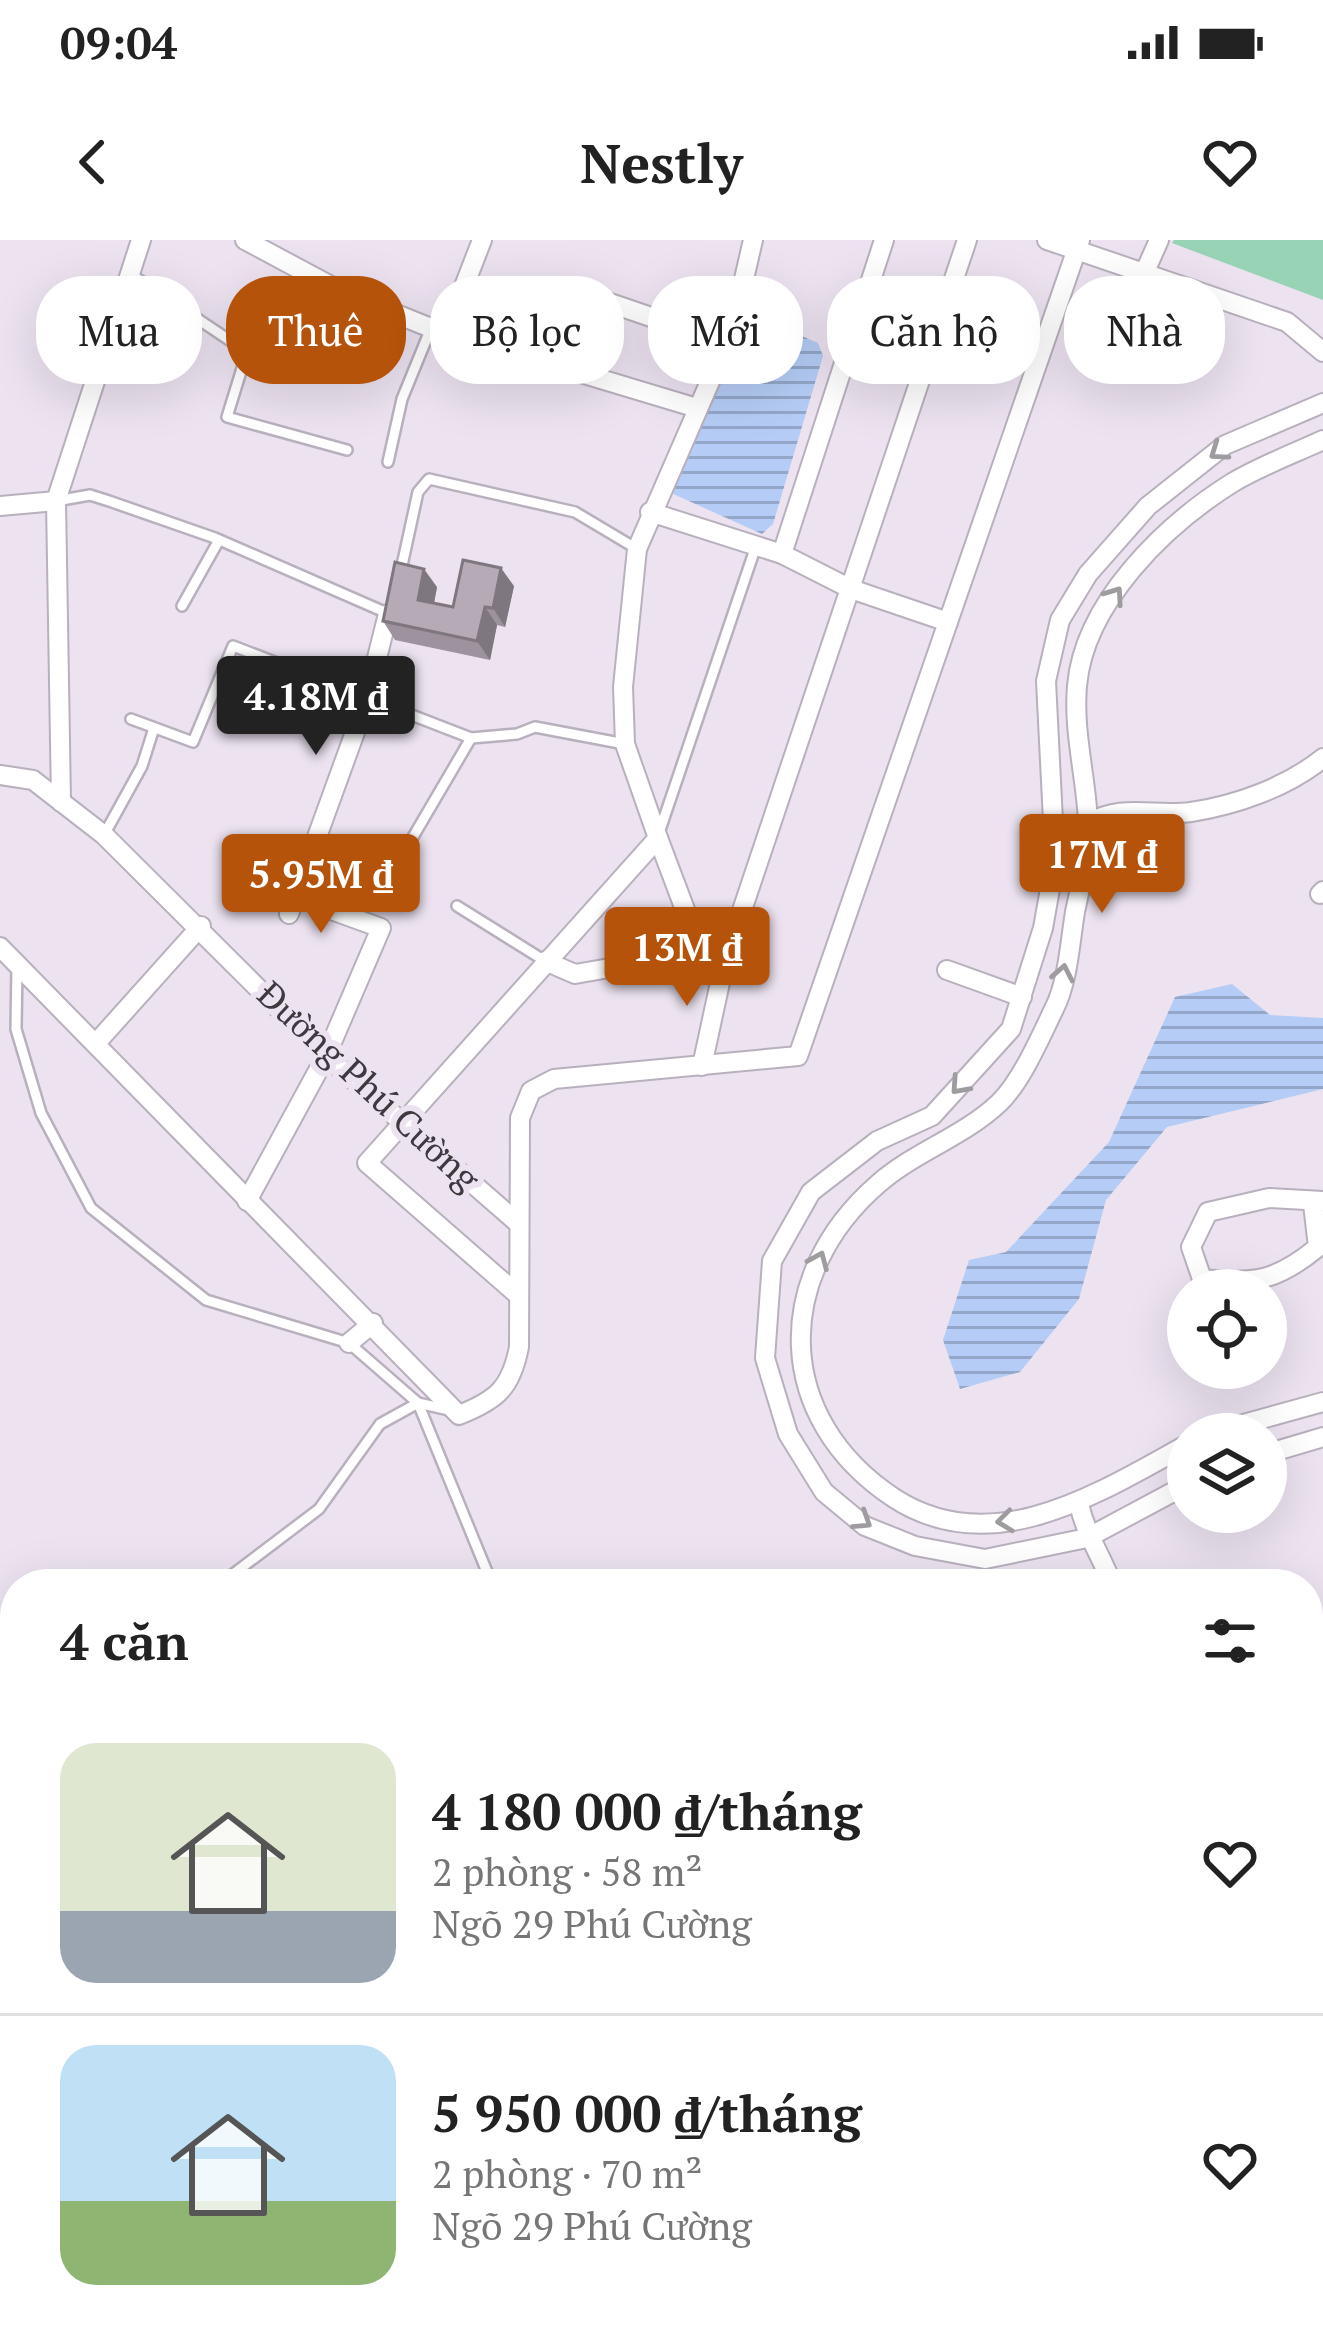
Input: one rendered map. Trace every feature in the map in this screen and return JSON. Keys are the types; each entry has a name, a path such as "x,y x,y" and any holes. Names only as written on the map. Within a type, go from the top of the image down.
{"street":[{"path":"61,802 56,501 141,240"},
{"path":"245,240 344,293 430,327"},
{"path":"465,276 482,240"},
{"path":"744,276 753,240"},
{"path":"782,554 884,240"},
{"path":"701,1066 724,964 968,240"},
{"path":"1047,240 1077,246 1143,276 1159,240"},
{"path":"0,946 459,1415 492,1402 512,1381 519,1347 520,1118 531,1091 554,1079 798,1056 1077,246"},
{"path":"1225,302 1287,322 1323,352"},
{"path":"617,384 697,408"},
{"path":"701,952 625,744 623,687 637,550 708,384"},
{"path":"1167,1495 1087,1538 986,1559 915,1546 865,1526 824,1492 788,1434 765,1358 772,1261 811,1192 877,1141 932,1116 1011,1029 1043,928 1055,861 1046,680 1060,620 1088,574 1148,506 1225,445 1323,403"},
{"path":"1167,1456 1079,1504 1000,1525 922,1516 876,1486 832,1439 800,1373 801,1301 828,1237 880,1182 1002,1101 1058,1004 1088,824 1078,762 1077,684 1091,631 1141,558 1232,483 1323,440"},
{"path":"0,506 56,501"},
{"path":"650,512 782,554 851,589 948,622"},
{"path":"289,914 366,701 392,602"},
{"path":"1088,824 1108,812 1187,812 1252,798 1323,758"},
{"name":"Đường Phú Cường","path":"0,775 33,780 104,835 201,926 326,1056 519,1224"},
{"path":"518,1295 367,1163 658,838"},
{"path":"247,1201 326,1056 381,928 315,904 297,887"},
{"path":"98,1041 201,926"},
{"path":"545,961 575,974 701,952 724,964"},
{"path":"947,970 1022,997"},
{"path":"877,1141 915,1161"},
{"path":"1269,1198 1318,1203 1318,1247 1288,1272 1246,1283 1202,1279 1191,1246 1208,1212 1269,1198"},
{"path":"349,1343 373,1323"},
{"path":"1283,1413 1323,1402"},
{"path":"1287,1447 1323,1436"},
{"path":"1079,1504 1087,1538 1106,1569"}],"lane":[{"path":"129,273 247,352 227,417 347,450"},
{"path":"388,462 402,399 430,348"},
{"path":"56,501 90,495 392,602 418,492 429,478 575,512 637,550"},
{"path":"182,607 219,540"},
{"path":"658,838 755,549"},
{"path":"131,719 193,742 233,646 471,738 517,734 535,727 625,744"},
{"path":"104,835 142,766 154,728"},
{"path":"396,866 471,738"},
{"path":"457,906 545,961"},
{"path":"17,960 16,1029 35,1092 91,1208 206,1300 349,1343 418,1403 459,1415"},
{"path":"240,1569 319,1509 380,1424 418,1403"},
{"path":"418,1403 486,1569"}],"green space":[{"path":"1323,240 1323,300 1172,243"}],"water":[{"path":"803,337 818,343 823,356 773,524 762,534 671,493 714,384 803,384"},
{"path":"1232,984 1270,1015 1323,1018 1323,1089 1167,1127 1106,1200 1079,1299 1020,1372 960,1389 943,1340 969,1260 1006,1252 1109,1142 1175,997"}],"building":[{"path":"463,560 501,568 493,608 485,607 477,641 383,621 395,562 424,569 418,600 453,607"}]}
